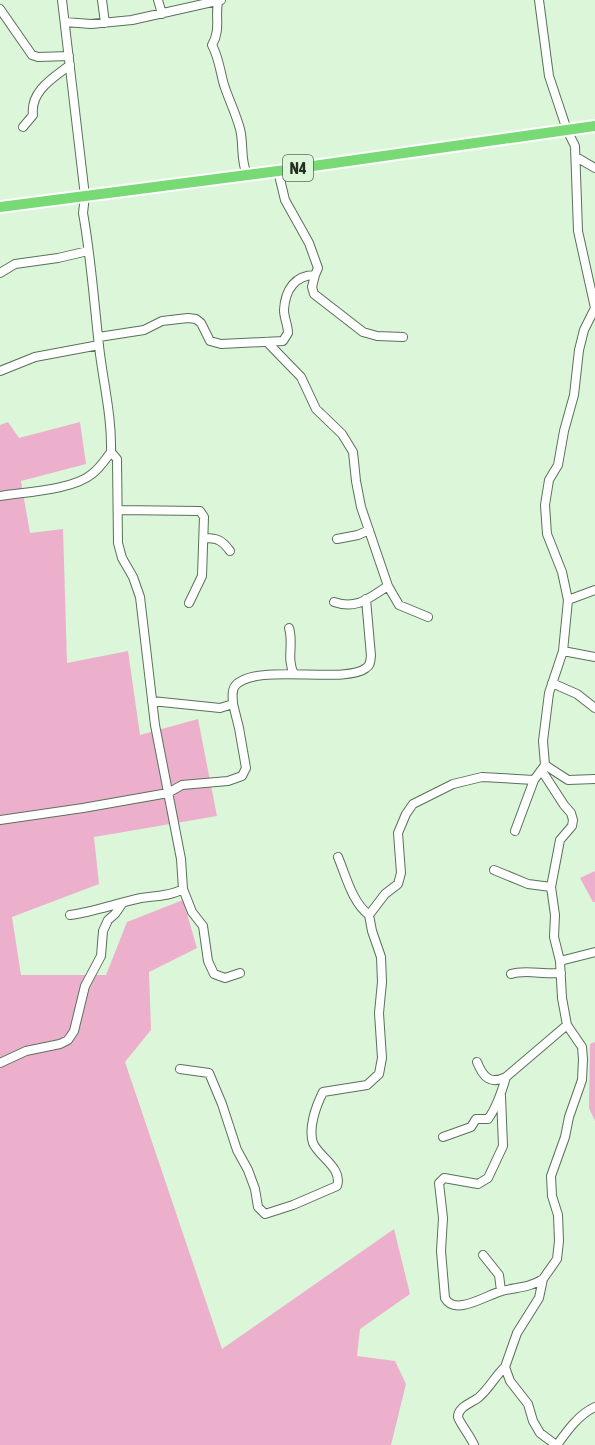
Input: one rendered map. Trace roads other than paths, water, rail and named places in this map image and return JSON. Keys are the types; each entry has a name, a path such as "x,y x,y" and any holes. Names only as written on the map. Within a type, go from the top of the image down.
{"highway":[{"name":"N4","path":"0,207 278,171 595,126"}],"street":[{"path":"0,496 66,485 82,480 91,476 103,465 111,452 106,390 83,213 85,196 62,0"},
{"path":"102,0 105,23"},
{"path":"158,0 162,14"},
{"path":"506,1077 501,1096 505,1139 488,1178 478,1184 444,1178 439,1183 443,1218 441,1251 447,1302 453,1305 477,1301 501,1291 534,1285 543,1279 557,1259 558,1215 552,1196 551,1176 582,1080 582,1047 567,1025 560,961 554,937 555,915 551,887 560,840 572,826 573,820 572,813 543,768 543,741 552,683 563,651 568,600 562,572 547,534 545,505 549,480 558,465 574,395 579,350 584,330 595,308 578,231 575,146 567,130 549,76 539,0"},
{"path":"65,22 105,23 162,14 219,1 216,12 218,28 212,45 240,129 243,147 242,165 247,174"},
{"path":"0,9 32,55 70,61"},
{"path":"23,127 33,115 32,106 36,96 70,61"},
{"path":"576,157 595,168"},
{"path":"278,171 285,200 307,236 318,268 312,287 314,294 363,332 377,336 403,337"},
{"path":"0,273 15,264 88,251"},
{"path":"0,371 35,357 144,330 162,321 188,318 201,323 210,341 221,344 279,342 287,337 288,328 284,309 288,289 293,283 308,275 315,275"},
{"path":"267,342 301,377 316,409 342,434 353,452 356,481 387,586 399,605 428,617"},
{"path":"111,452 117,459 118,543 122,558 133,577 140,597 152,701 181,859 183,889 192,912 203,926 208,961 214,974 225,978 240,974"},
{"path":"118,510 200,511 204,517 205,538 202,576 189,603"},
{"path":"337,539 358,535 369,530"},
{"path":"205,538 216,538 230,550"},
{"path":"334,602 347,606 366,599 387,586"},
{"path":"568,600 595,590"},
{"path":"0,820 168,793 182,785 228,780 242,776 246,768 233,704 232,691 236,685 251,677 334,674 366,669 370,664 371,656 366,599"},
{"path":"289,628 289,661 294,674"},
{"path":"563,651 595,657"},
{"path":"552,683 577,694 595,708"},
{"path":"152,701 220,708 233,704"},
{"path":"543,768 568,780 595,779"},
{"path":"515,831 534,780 543,768"},
{"path":"369,915 385,894 398,884 401,873 398,833 413,804 453,784 482,777 534,780"},
{"path":"180,1068 209,1073 237,1150 255,1189 258,1207 262,1212 266,1214 293,1205 337,1186 339,1182 336,1172 316,1148 311,1131 322,1092 367,1085 379,1074 382,1058 379,1013 382,982 381,957 369,915 356,901 338,857"},
{"path":"494,870 528,884 551,887"},
{"path":"70,915 183,889"},
{"path":"0,1064 26,1051 60,1044 68,1040 74,1031 85,986 101,956 103,931 108,920 116,914 122,904"},
{"path":"560,961 595,952"},
{"path":"511,974 561,973"},
{"path":"477,1062 483,1076 491,1081 506,1077 567,1025"},
{"path":"443,1137 471,1127 476,1119 488,1119 501,1096"},
{"path":"483,1255 499,1275 501,1291"},
{"path":"474,1445 458,1413 461,1408 484,1393 506,1366 517,1333 539,1298 543,1279"},
{"path":"506,1366 510,1381 528,1404 533,1421 540,1433 556,1445 570,1427 588,1410 595,1407"}]}
